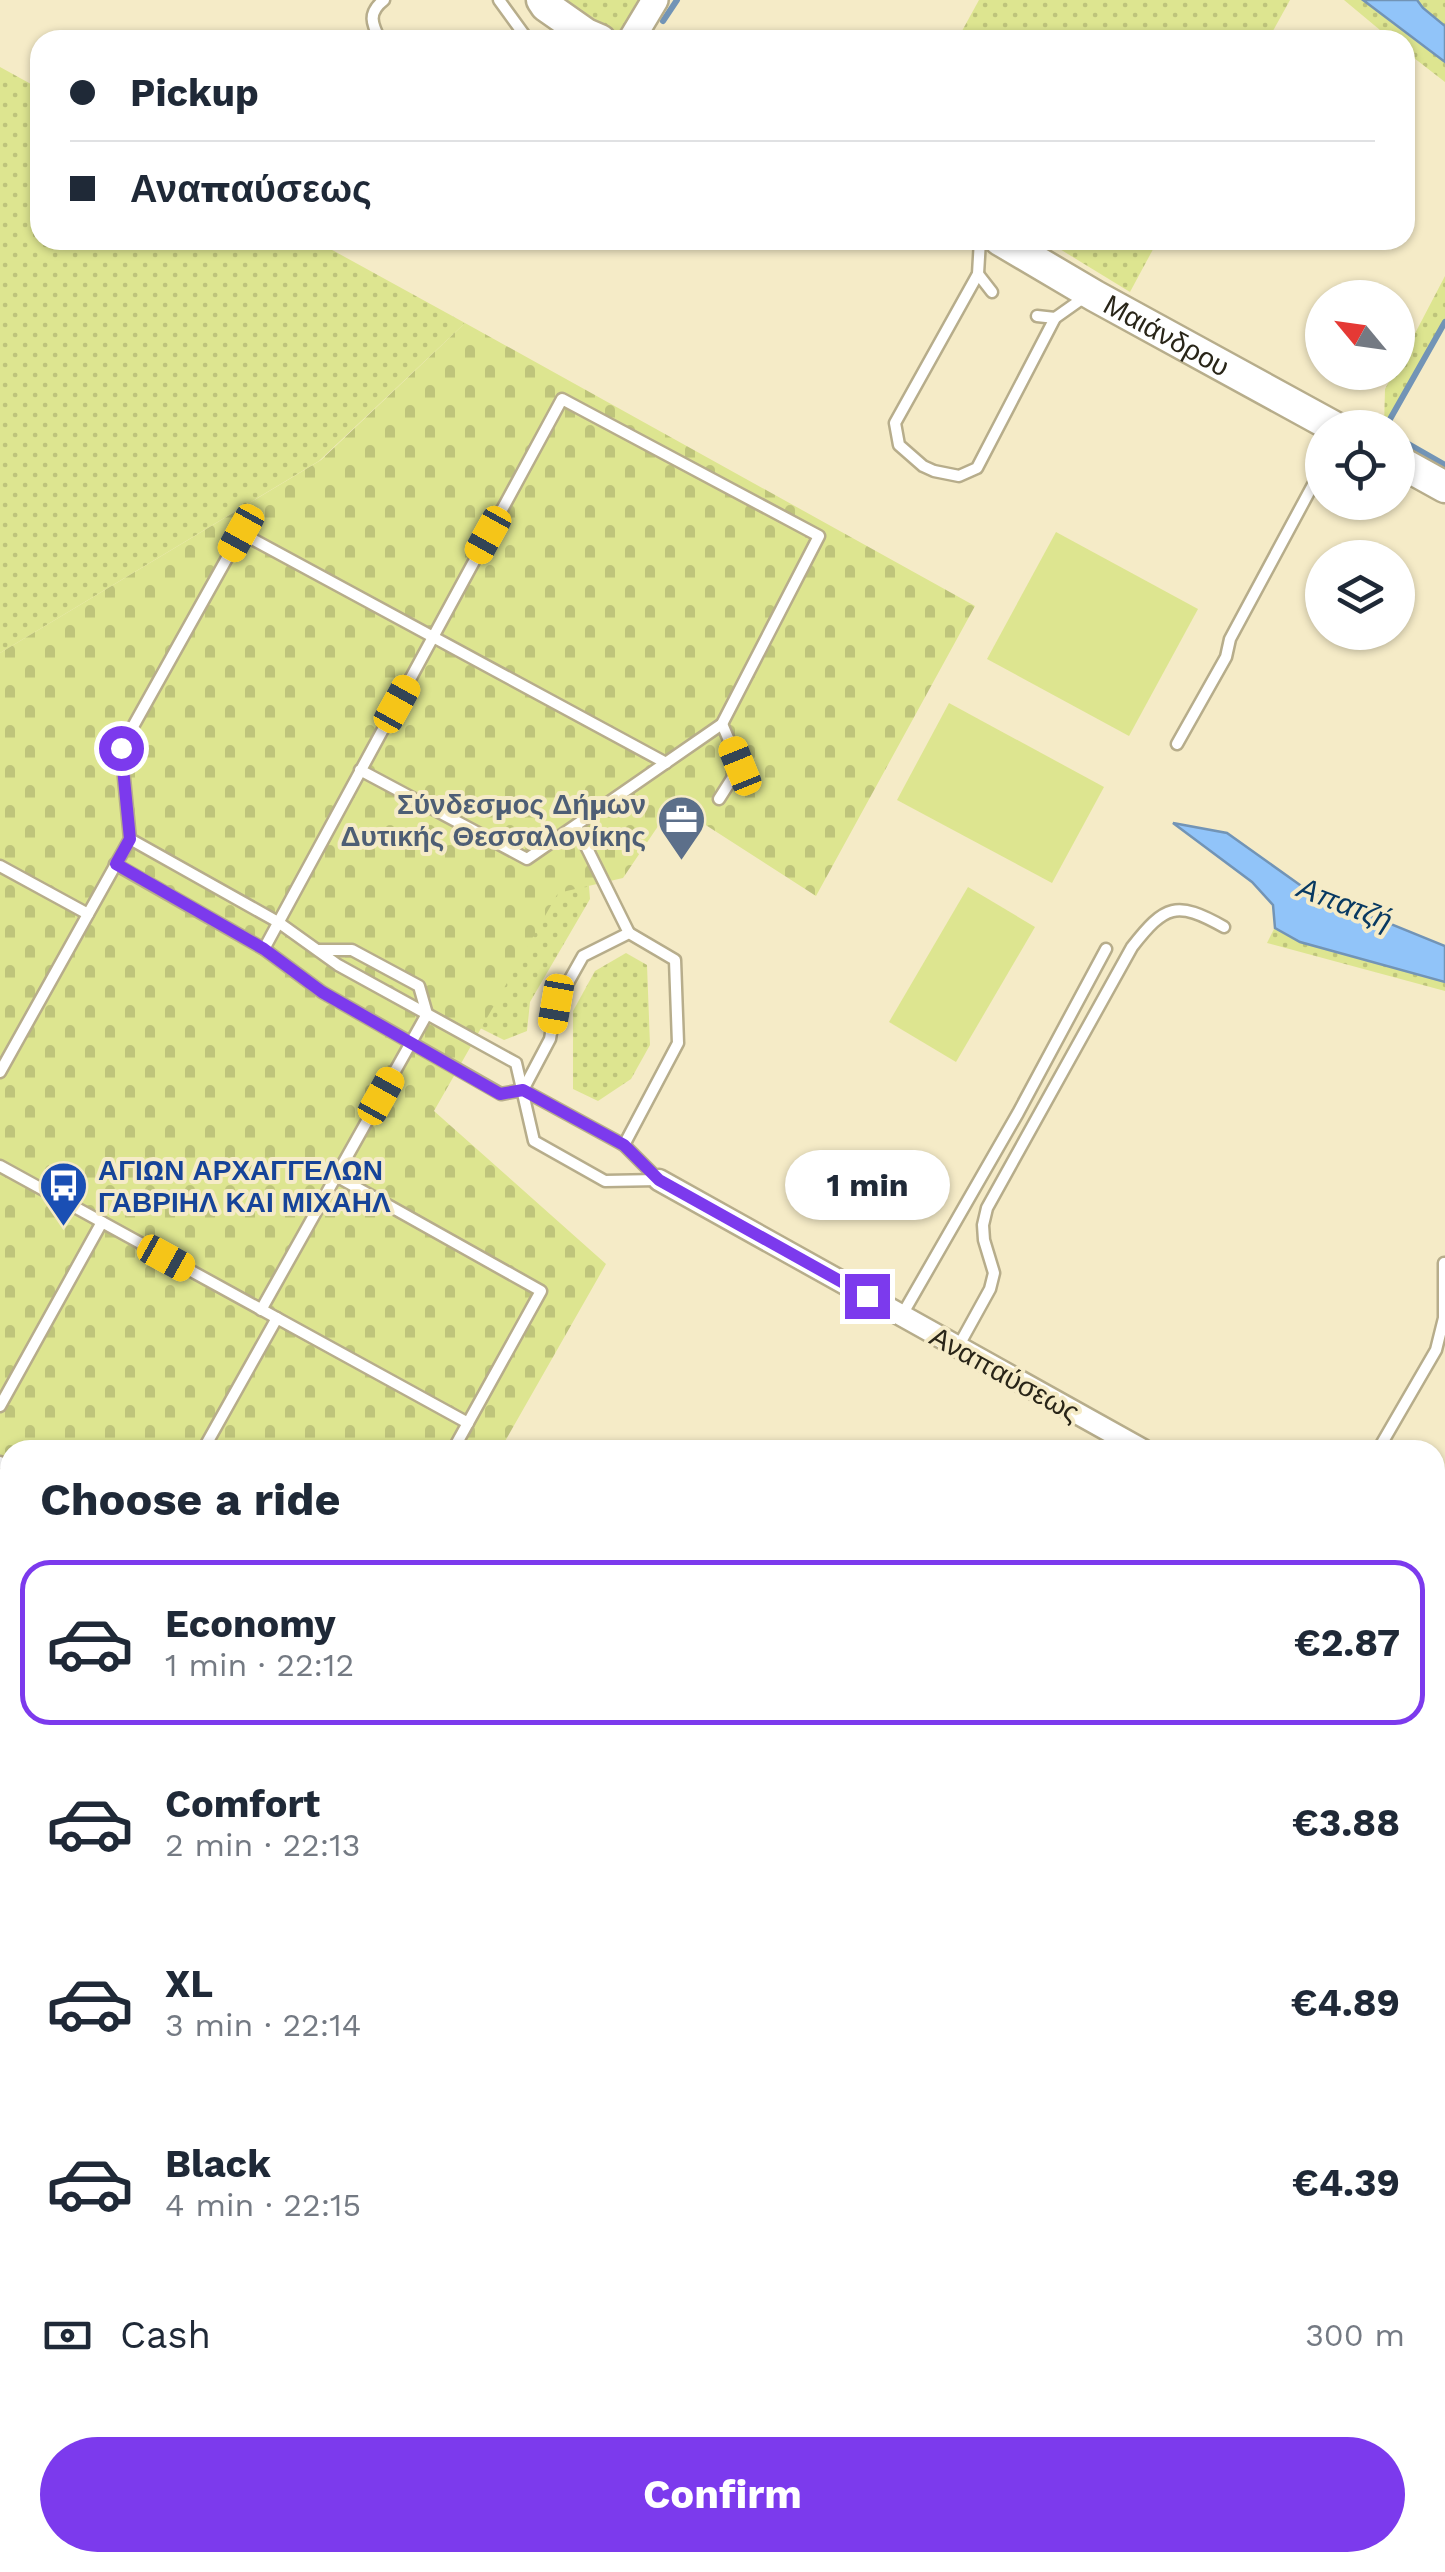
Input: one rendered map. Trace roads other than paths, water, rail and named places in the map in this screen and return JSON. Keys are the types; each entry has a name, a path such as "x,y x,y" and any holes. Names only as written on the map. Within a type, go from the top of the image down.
{"main road":[{"path":"542,0 582,30"},
{"name":"Μαιάνδρου","path":"1017,250 1305,411"},
{"path":"1415,470 1445,487"}],"street":[{"path":"638,30 656,0"},
{"name":"Αναπαύσεως","path":"659,1180 1124,1440"}],"lane":[{"path":"375,30 371,22 373,12 384,0"},
{"path":"499,0 521,30"},
{"path":"979,250 978,274 895,423 899,445 922,466 934,471 958,476 977,468 1055,318 1079,301 1095,296"},
{"path":"978,274 992,292"},
{"path":"1038,316 1055,318"},
{"path":"264,949 360,770 562,399 819,536 722,724 528,860 360,770"},
{"path":"1177,744 1226,657 1230,639 1305,500"},
{"path":"0,1072 130,839 121,748 241,533 666,763"},
{"path":"718,799 740,766 722,724"},
{"path":"576,826 628,934 675,960 678,1043 624,1145"},
{"path":"130,839 278,922 338,965 516,1063 534,1141 605,1181 659,1180"},
{"path":"116,864 264,949 322,992 500,1094 523,1090 624,1145 659,1180"},
{"path":"0,866 88,914"},
{"path":"958,1348 994,1273 984,1240 987,1208 1132,948 1144,932 1177,908 1224,926"},
{"path":"523,1090 550,1039 556,1004 583,956 628,934"},
{"path":"902,1316 1106,949"},
{"path":"261,1310 427,1014 419,986 352,950 317,950"},
{"path":"0,1166 468,1423"},
{"path":"336,1176 541,1291 459,1440"},
{"path":"0,1406 102,1222"},
{"path":"1384,1440 1436,1350 1444,1318 1444,1263"},
{"path":"209,1440 277,1318"}],"water":[{"path":"1363,0 1417,0 1445,26 1445,62 1415,39 1415,30 1403,30"},
{"path":"1173,823 1227,833 1307,890 1445,946 1445,982 1300,942 1275,928 1273,905 1252,882"}],"waterway":[{"path":"663,21 677,0"},
{"path":"1395,410 1445,322"},
{"path":"1415,448 1445,465"}],"place":[{"name":"Σύνδεσμος Δήμων Δυτικής Θεσσαλονίκης","path":"681,862"},
{"name":"ΑΓΙΩΝ ΑΡΧΑΓΓΕΛΩΝ ΓΑΒΡΙΗΛ ΚΑΙ ΜΙΧΑΗΛ","path":"63,1228"}],"water label":[{"name":"Απατζή","path":"1345,904"}]}
